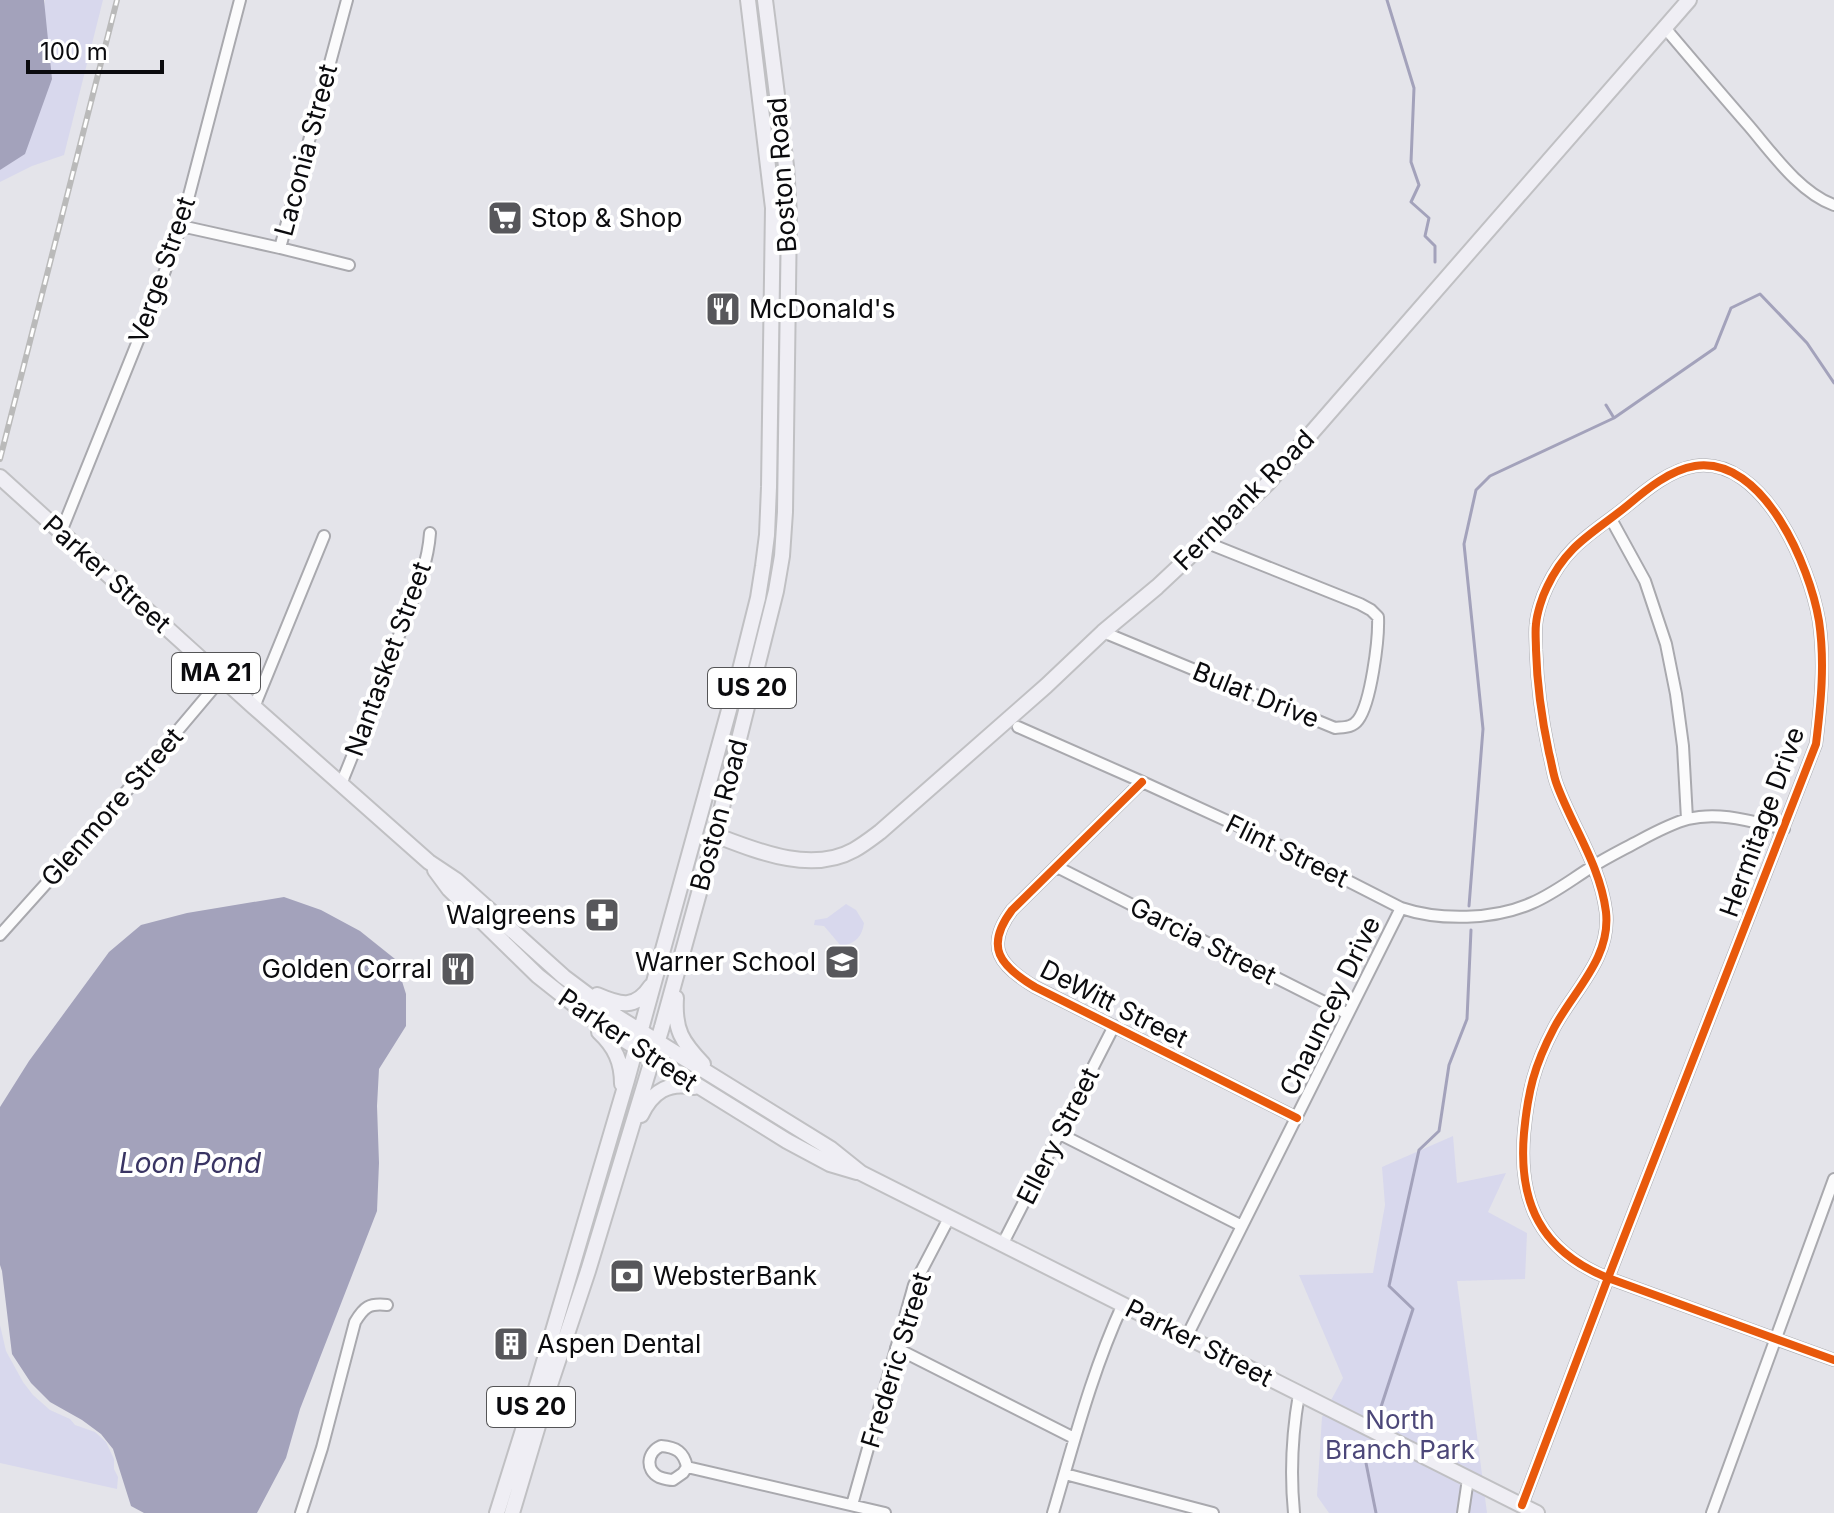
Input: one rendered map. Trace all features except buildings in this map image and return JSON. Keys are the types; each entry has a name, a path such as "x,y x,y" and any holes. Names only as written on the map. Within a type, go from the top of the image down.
{"main road":[{"name":"Boston Road","path":"497,1513 620,1103 758,598 767,535 769,487 773,208 748,0"},
{"name":"Boston Road","path":"512,1513 657,1043 715,835 776,591 784,526 789,215 786,166 765,0"},
{"name":"Fernbank Road","path":"715,835 758,851 801,860 826,859 853,851 880,832 1046,686 1267,484 1689,0"},
{"name":"Parker Street","path":"0,477 429,862 456,880 577,987 639,1032 831,1149 861,1173"},
{"name":"Parker Street","path":"429,862 449,889 530,970 561,996 652,1059 801,1149 830,1164 861,1173 1537,1513"},
{"path":"679,966 675,1021 680,1036 724,1084"},
{"path":"577,987 618,1004 630,1003 646,993 654,978"},
{"path":"561,996 604,1036 616,1052 623,1079 620,1103"},
{"path":"624,1152 643,1110 657,1092 673,1085 685,1085 709,1094"}],"street":[{"name":"Verge Street","path":"61,532 181,226 240,0"},
{"name":"Laconia Street","path":"181,226 280,248 347,0"},
{"path":"1665,28 1780,161 1810,192 1834,205"},
{"path":"280,248 349,265"},
{"name":"Hermitage Drive","path":"1522,1505 1608,1278 1816,744 1823,683 1819,621 1800,559 1781,521 1753,486 1718,467 1696,466 1676,472 1652,486 1579,542 1562,560 1545,589 1536,625 1540,703 1556,784 1594,865 1606,910 1607,928 1595,966 1556,1024 1534,1070 1527,1097 1522,1155 1525,1186 1534,1213 1547,1236 1569,1257 1608,1278 1834,1360"},
{"path":"1611,519 1645,581 1666,644 1683,746 1687,819"},
{"name":"Nantasket Street","path":"341,784 388,668 429,550 430,533"},
{"path":"254,707 324,536"},
{"name":"Bulat Drive","path":"1103,632 1335,728 1349,727 1358,720 1371,683 1378,617 1360,604 1205,542"},
{"name":"Glenmore Street","path":"0,935 87,838 222,678"},
{"name":"Flint Street","path":"1018,727 1258,835 1401,908 1420,914 1458,918 1531,903 1594,865 1687,819 1714,816 1784,829"},
{"name":"DeWitt Street","path":"1142,782 1012,910 998,940 998,952 1015,975 1035,987 1297,1118"},
{"name":"Garcia Street","path":"1057,867 1348,1014"},
{"name":"Chauncey Drive","path":"1187,1336 1401,908"},
{"name":"Ellery Street","path":"1002,1245 1114,1026"},
{"path":"1060,1134 1242,1226"},
{"path":"1712,1513 1834,1179"},
{"name":"Frederic Street","path":"852,1505 914,1285 949,1218"},
{"path":"301,1513 322,1448 355,1322 363,1309 372,1304 387,1305"},
{"path":"1053,1513 1107,1338 1123,1304"},
{"path":"896,1348 1074,1438"},
{"path":"1294,1513 1291,1479 1293,1430 1299,1394"},
{"path":"687,1467 885,1513"},
{"path":"1065,1474 1213,1513"},
{"path":"1463,1513 1468,1479"}],"green space":[{"path":"45,0 103,0 64,155 0,182 0,106 38,53"},
{"path":"846,904 856,910 864,923 857,939 841,946 824,926 814,925 815,920 827,918"},
{"name":"North Branch Park","path":"1453,1136 1457,1183 1506,1173 1488,1212 1527,1233 1525,1279 1457,1281 1487,1513 1329,1513 1317,1496 1322,1417 1343,1378 1299,1275 1373,1273 1385,1205 1382,1167"},
{"path":"0,1325 6,1351 33,1395 50,1410 70,1419 75,1425 95,1432 106,1442 114,1459 117,1489 0,1463"}],"water":[{"path":"0,0 44,0 52,79 25,154 0,170"},
{"name":"Loon Pond","path":"284,897 321,910 360,931 395,959 406,994 406,1026 379,1069 377,1211 300,1409 286,1458 257,1513 144,1513 131,1506 113,1449 101,1434 50,1402 31,1383 12,1354 0,1265 0,1107 29,1061 109,952 141,925 187,913"}],"waterway":[{"path":"1387,0 1414,88 1411,162 1419,185 1411,202 1429,218 1425,236 1435,246 1435,262"},
{"path":"1469,906 1483,729 1464,544 1476,490 1490,476 1614,418 1715,348 1731,308 1760,294 1807,343 1834,383"},
{"path":"1606,405 1614,418"},
{"path":"1378,1416 1413,1309 1389,1286 1419,1150 1439,1131 1449,1065 1467,1019 1471,930"},
{"path":"1363,1448 1376,1513"}],"railway":[{"path":"0,459 117,0"}],"cycle path":[{"path":"1522,1505 1608,1278 1816,744 1822,652 1819,621 1806,573 1780,520 1762,496 1742,478 1720,468 1695,466 1659,481 1572,550 1555,572 1537,615 1537,676 1549,753 1563,801 1598,878 1606,912 1606,929 1597,959 1554,1028 1537,1067 1524,1133 1525,1181 1530,1203 1550,1239 1585,1267 1608,1278 1834,1360"},
{"path":"1142,782 1012,910 999,935 1000,954 1013,971 1035,987 1297,1118"}],"place":[{"name":"Stop & Shop","path":"505,218"},
{"name":"McDonald's","path":"723,309"},
{"name":"Walgreens","path":"602,915"},
{"name":"Warner School","path":"842,962"},
{"name":"Golden Corral","path":"458,969"},
{"name":"WebsterBank","path":"627,1276"},
{"name":"Aspen Dental","path":"511,1344"}]}
